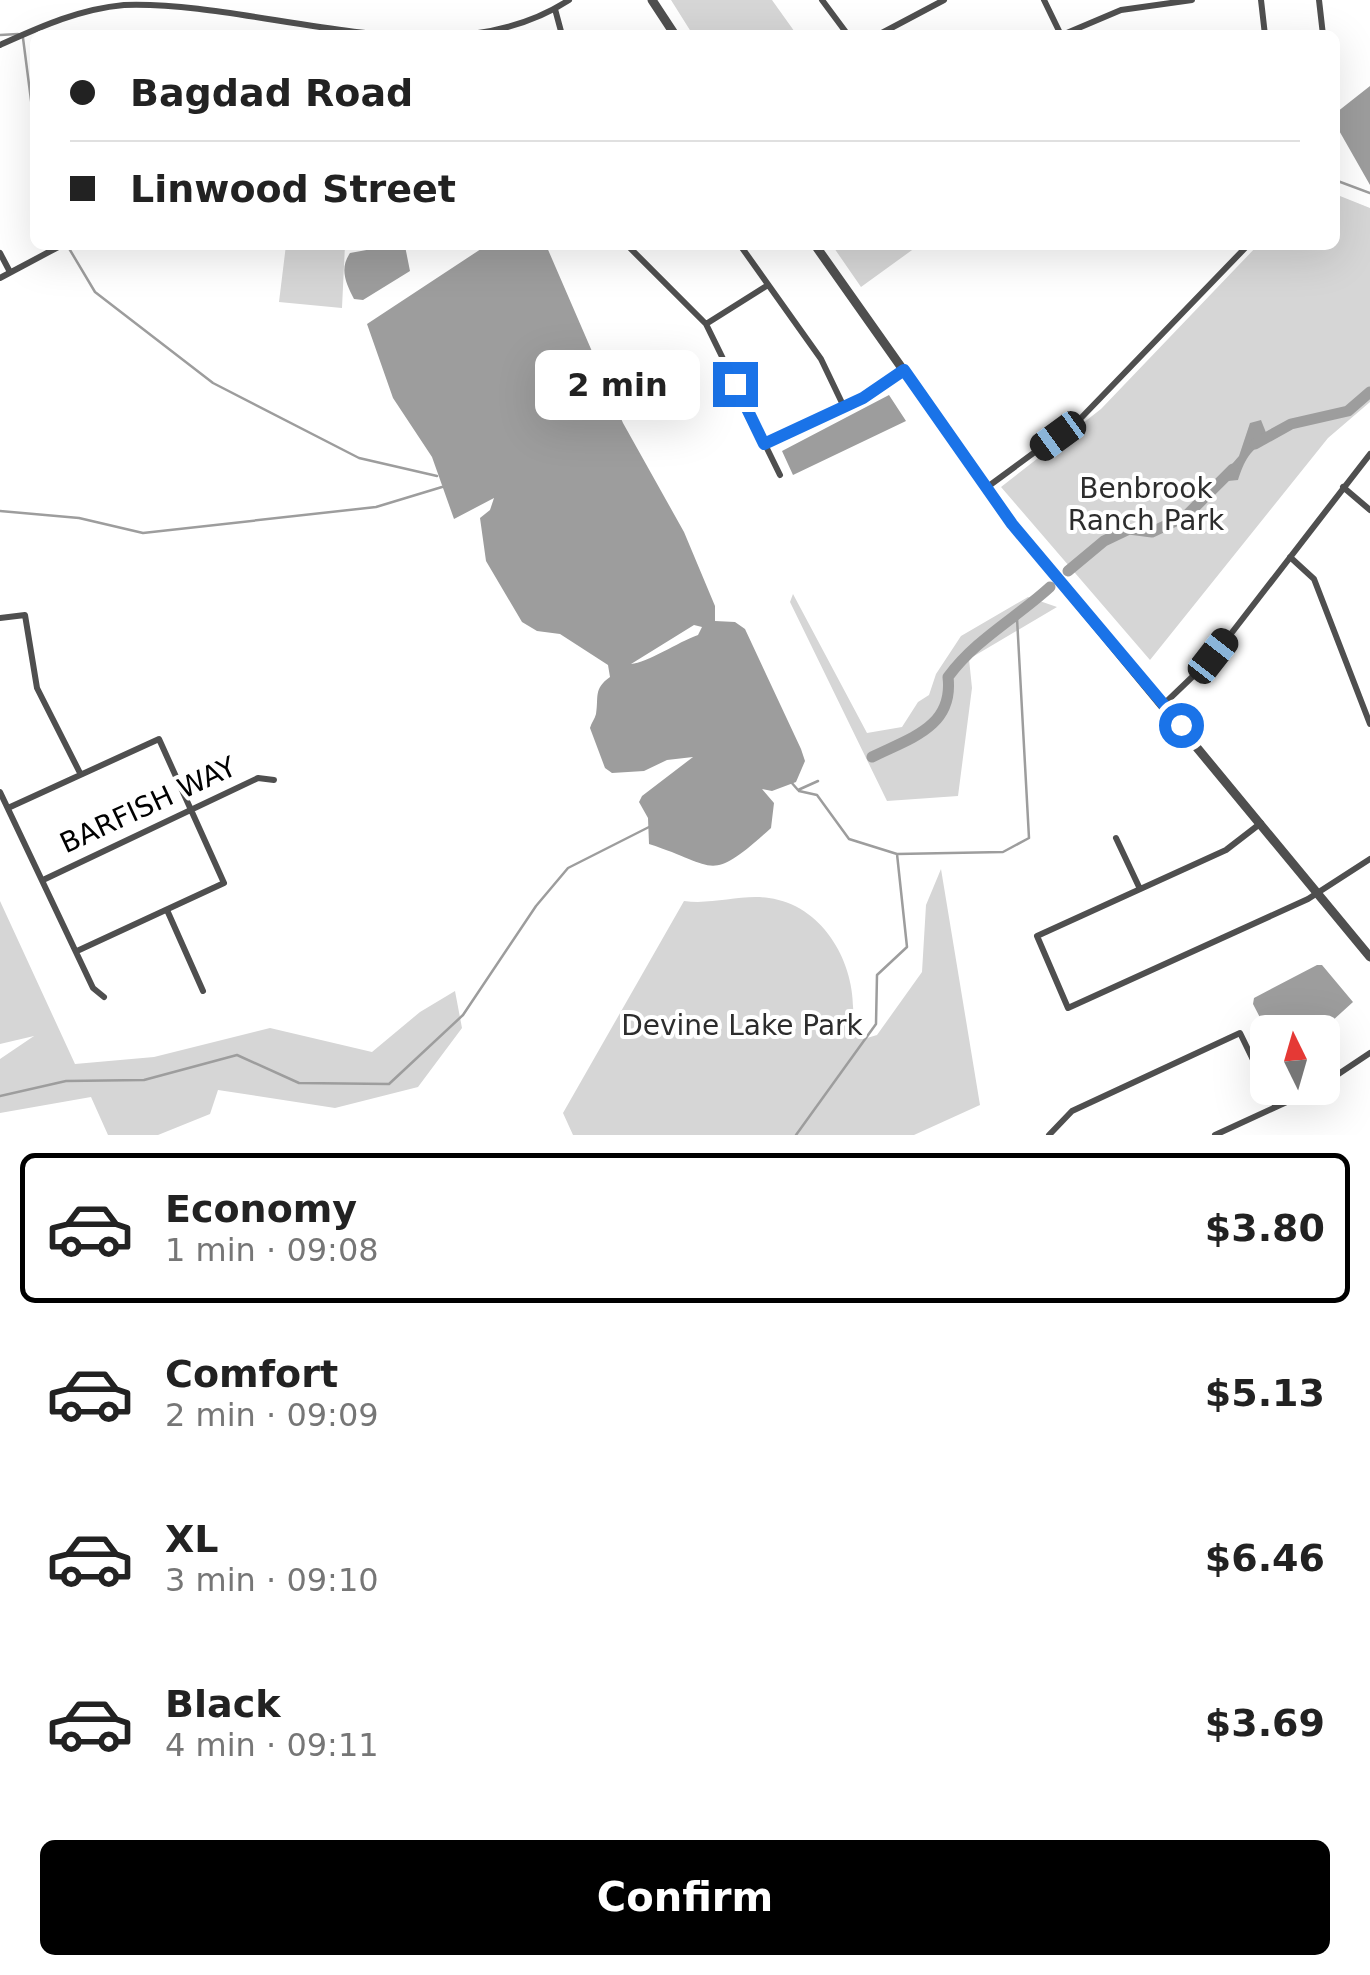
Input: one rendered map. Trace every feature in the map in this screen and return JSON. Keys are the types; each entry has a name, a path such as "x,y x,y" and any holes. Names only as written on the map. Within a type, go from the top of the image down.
{"street":[{"path":"475,30 511,25 569,0"},
{"path":"652,0 672,30"},
{"path":"822,0 844,30"},
{"path":"887,30 944,0"},
{"path":"1044,0 1059,30"},
{"path":"1073,30 1121,10 1192,0"},
{"path":"1261,0 1264,30"},
{"path":"1319,0 1322,30"},
{"path":"35,30 96,9 153,4 402,30"},
{"path":"555,9 561,30"},
{"path":"346,25 346,30"},
{"path":"4,43 30,32"},
{"path":"0,278 53,250"},
{"path":"632,250 706,324 780,475"},
{"path":"744,250 821,358 844,407"},
{"path":"819,250 986,488 1369,954"},
{"path":"986,488 1080,418 1243,250"},
{"path":"0,253 10,272"},
{"path":"706,324 768,285"},
{"path":"764,444 844,407 904,370"},
{"path":"1164,704 1213,656 1370,454"},
{"path":"1344,487 1370,510"},
{"path":"1289,556 1314,578 1370,724"},
{"path":"0,618 25,615 37,688 80,773"},
{"path":"8,808 159,739 224,884 77,951"},
{"name":"BARFISH WAY","path":"42,880 258,778 274,780"},
{"path":"0,792 93,988 104,997"},
{"path":"1261,823 1226,850 1037,936 1068,1008 1318,893 1370,859"},
{"path":"1116,838 1140,889"},
{"path":"166,910 203,991"},
{"path":"1049,1135 1072,1111 1240,1033 1276,1107"},
{"path":"1340,1074 1369,1057"},
{"path":"1216,1135 1280,1105"}],"green space":[{"path":"671,0 772,0 793,30 690,30"},
{"name":"Benbrook Ranch Park","path":"1340,196 1370,208 1370,402 1328,438 1150,660 1001,487 1101,409 1253,250 1340,250"},
{"path":"285,250 345,250 342,308 279,302"},
{"path":"835,250 912,250 861,287"},
{"path":"793,594 867,733 902,727 918,702 929,695 936,674 961,636 1028,597 1057,607 969,659 972,688 958,796 887,801 790,602"},
{"name":"Devine Lake Park","path":"941,869 980,1105 914,1135 573,1135 563,1113 684,901 769,898 808,914 823,927 845,963 851,984 852,1025 867,1038 877,1035 922,972 926,905"},
{"path":"0,901 75,1064 154,1057 270,1028 372,1052 420,1012 455,991 462,1028 418,1087 335,1108 218,1090 210,1114 158,1135 108,1135 91,1097 0,1113 0,1059 34,1036 0,1044"}],"shaded area":[{"path":"1370,86 1370,185 1340,132 1340,110"},
{"path":"406,250 410,271 363,300 354,299 344,270 350,253"},
{"path":"479,250 548,250 623,423 684,532 715,606 715,621 735,622 745,629 801,749 805,761 796,782 772,791 762,789 774,803 771,828 751,846 735,858 712,866 649,844 648,818 639,802 642,796 693,757 667,760 644,771 612,773 605,768 590,728 599,689 610,677 608,665 560,634 537,631 522,622 486,561 480,518 490,510 494,498 454,519 432,457 393,398 367,324","holes":["694,625 702,627 698,635 645,660 631,664"]},
{"path":"889,395 906,421 793,475 782,451"},
{"path":"1261,420 1269,440 1249,456 1238,480 1228,481 1226,471 1239,456 1250,423"},
{"path":"1322,965 1353,1002 1339,1015 1259,1015 1254,998"}],"waterway":[{"path":"0,35 18,34"},
{"path":"23,38 30,92"},
{"path":"1340,182 1370,193"},
{"path":"70,250 95,292 213,383 359,458 437,476"},
{"path":"1255,444 1291,424 1348,411 1370,392"},
{"path":"1068,571 1104,541 1129,529 1152,532 1186,516 1233,469"},
{"path":"0,511 79,518 143,533 376,507 442,487"},
{"path":"872,757 914,737 937,719 948,694 948,677 959,664 1050,587"},
{"path":"799,791 817,795 849,839 897,854 1003,852 1029,838 1017,618"},
{"path":"791,782 798,790 818,781"},
{"path":"0,1096 66,1081 144,1080 237,1055 299,1083 389,1084 463,1015 536,906 568,868 649,827"},
{"path":"796,1135 876,1024 877,975 907,947 897,854"}],"route":[{"path":"735,384 764,444 863,398 904,370 1012,524 1181,725"}]}
